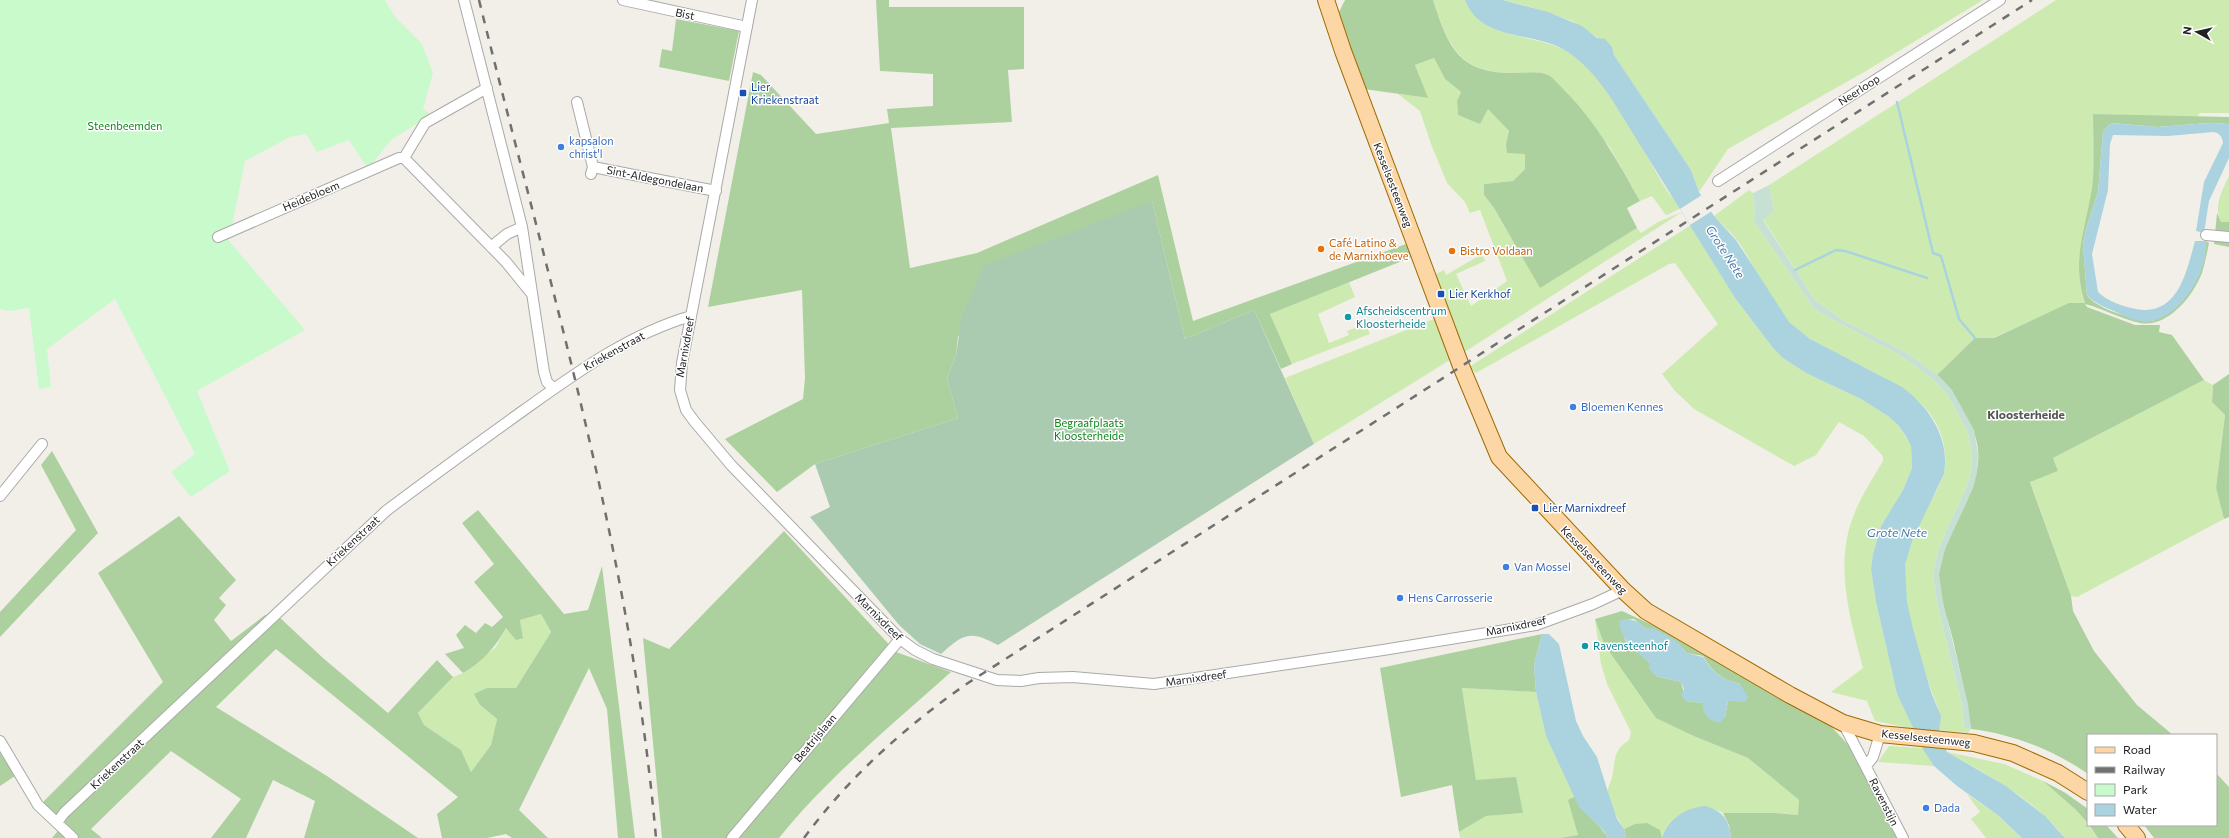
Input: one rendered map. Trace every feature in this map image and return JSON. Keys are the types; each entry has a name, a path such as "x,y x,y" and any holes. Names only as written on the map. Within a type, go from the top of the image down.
{"main road":[{"name":"Kesselsesteenweg","path":"1326,0 1330,17 1461,366 1499,458 1623,590 1646,611 1790,695 1843,723 1880,734 1974,743 2013,752 2058,773 2087,791"},
{"path":"2127,826 2137,838"}],"street":[{"path":"464,0 522,228 544,372 547,382 554,389"},
{"name":"Bist","path":"622,0 747,27"},
{"name":"Marnixdreef","path":"752,0 679,380 682,397 686,410 731,465 900,639 915,650 933,659 997,680 1021,681 1038,678 1073,677 1154,684 1383,650 1536,625 1593,604 1623,590"},
{"name":"Neerloop","path":"1718,181 2000,0"},
{"path":"487,88 425,123 404,158 492,246 532,294"},
{"name":"Sint-Aldegondelaan","path":"577,102 592,171 716,191"},
{"name":"Heidebloem","path":"218,237 384,164 404,158"},
{"path":"492,246 507,234 522,228"},
{"path":"2206,235 2229,237"},
{"name":"Kriekenstraat","path":"57,823 64,813 386,511 432,475 608,353 669,323 691,316"},
{"path":"0,496 42,444"},
{"name":"Beatrijslaan","path":"732,838 900,639"},
{"name":"Ravenstijn","path":"1843,723 1902,838"},
{"name":"Ravenstijn","path":"1866,766 1873,757 1880,734"},
{"path":"0,741 38,805 71,837"}],"green space":[{"name":"Steenbeemden","path":"0,0 385,0 395,17 422,44 433,73 423,109 431,115 391,140 368,169 349,140 317,152 306,134 290,137 245,161 229,241 305,330 197,391 230,471 191,497 171,472 195,454 115,299 47,349 51,387 39,389 29,308 10,311 0,309"},
{"path":"876,0 889,0 889,7 1024,7 1024,69 1008,70 1012,122 891,128 910,268 977,253 1158,175 1193,321 1406,244 1412,257 1270,314 1292,364 1281,369 1254,310 1185,339 1152,201 958,336 956,356 947,378 958,418 815,464 777,492 725,439 803,399 805,378 802,290 708,307 753,72 761,75 816,134 889,123 887,109 933,106 933,74 880,71"},
{"path":"1345,0 1433,0 1445,33 1460,56 1470,64 1482,69 1498,72 1538,72 1550,76 1577,103 1606,143 1624,172 1640,201 1627,208 1637,228 1540,288 1494,208 1484,195 1484,184 1513,181 1525,169 1525,154 1507,153 1506,144 1509,131 1488,109 1480,124 1458,115 1457,101 1461,92 1445,79 1434,58 1415,65 1428,98 1364,89 1339,12"},
{"path":"1433,0 1465,0 1473,13 1484,23 1497,30 1557,47 1570,53 1585,65 1598,79 1624,115 1669,194 1681,208 1667,215 1652,196 1640,201 1609,146 1538,72 1496,72 1481,68 1468,62 1457,52 1448,39"},
{"path":"1503,0 1983,0 1866,71 1728,149 1699,192 1691,170 1614,55 1612,47 1572,21 1531,7"},
{"path":"2056,0 2229,0 2229,113 2200,113 2197,117 2093,114 2093,180 2079,260 2081,289 2085,304 2030,321 1993,338 1975,338 1937,375 1907,353 1844,321 1815,300 1763,219 1774,211 1769,185"},
{"path":"676,19 739,31 729,81 659,67 662,49 672,51"},
{"path":"1434,58 1445,79 1461,92 1457,101 1458,115 1480,123 1488,108 1509,131 1506,144 1525,154 1525,169 1513,181 1484,184 1484,195 1494,208 1540,287 1637,228 1641,233 1658,222 1682,212 1463,353 1432,276 1444,270 1446,275 1482,254 1485,261 1456,274 1471,306 1507,281 1480,210 1470,213 1465,202 1447,183 1431,144 1420,111 1398,94 1427,98 1415,65"},
{"path":"2093,114 2229,117 2229,124 2208,123 2158,127 2111,123 2103,131 2098,192 2086,229 2083,244 2087,295 2100,306 2108,310 2127,316 2153,321 2203,262 2206,241 2209,243 2202,273 2198,282 2186,300 2170,315 2160,321 2140,323 2085,304 2087,307 2135,325 2160,325 2159,332 2172,335 2204,380 2053,458 2058,471 2030,482 2071,596 2073,611 2094,651 2137,705 2172,734 2087,734 2087,773 2075,765 2032,744 1986,731 1971,729 1958,662 1940,591 1939,574 1941,560 1969,496 1976,476 1978,459 1977,443 1964,413 1937,375 1975,338 1994,338 2069,303 2085,303 2081,288 2079,259 2092,188 2094,161"},
{"path":"2229,176 2229,222 2221,222 2218,204 2221,193"},
{"path":"1769,185 1774,211 1763,220 1815,300 1844,321 1907,353 1940,377 1952,390 1974,430 1978,454 1977,473 1973,488 1945,549 1939,574 1943,602 1968,704 1971,729 1964,727 1962,705 1937,603 1933,574 1939,547 1967,486 1971,472 1972,454 1968,432 1947,394 1936,382 1898,354 1815,310 1753,220 1755,211 1753,193"},
{"path":"1749,190 1753,193 1755,211 1753,220 1815,310 1898,354 1936,382 1947,394 1968,432 1972,454 1971,472 1967,486 1939,547 1933,574 1937,603 1962,705 1964,727 1971,729 1968,733 1939,730 1939,711 1931,691 1911,626 1904,581 1907,554 1915,531 1944,474 1944,443 1933,418 1915,398 1891,382 1812,340 1791,324 1775,305 1744,250 1737,240 1714,216"},
{"name":"Begraafplaats Kloosterheide","path":"1152,201 1185,339 1254,310 1314,444 998,645 981,637 968,636 956,642 941,654 920,644 899,625 810,517 830,507 815,464 958,418 947,378 956,356 961,320 983,266"},
{"path":"2217,213 2221,222 2229,222 2229,247 2214,244"},
{"path":"1691,225 1735,298 1773,348 1783,358 1806,373 1861,399 1888,416 1898,425 1911,446 1912,468 1903,490 1881,526 1873,554 1871,569 1876,602 1897,694 1914,729 1875,721 1867,701 1831,692 1863,668 1849,610 1844,571 1845,551 1848,531 1855,512 1864,493 1883,461 1883,456 1864,436 1839,422 1816,455 1794,466 1694,409 1675,391 1662,374 1718,324 1675,263 1669,264 1476,373 1469,367"},
{"path":"1349,282 1355,297 1318,314 1329,343 1349,335 1347,331 1366,324 1370,334 1292,364 1270,314"},
{"path":"1434,319 1450,360 1314,444 1285,378"},
{"path":"2229,374 2229,517 2224,519 2216,488 2225,415 2212,402 2213,385"},
{"path":"2204,380 2213,385 2212,402 2225,415 2216,488 2224,519 2077,597 2071,596 2030,481 2058,471 2053,458"},
{"path":"52,451 98,533 0,637 0,612 76,530 41,465"},
{"path":"478,510 564,614 588,610 602,566 635,838 618,838 607,709 589,668 519,810 548,838 512,838 506,834 487,838 442,838 437,814 458,797 276,649 216,707 327,776 418,838 304,838 315,801 273,780 246,838 211,838 241,799 171,751 91,829 102,838 52,838 63,825 42,803 163,682 98,573 179,516 236,580 219,598 226,605 214,620 231,641 265,615 277,615 323,658 388,713 437,660 453,677 418,713 424,725 461,750 471,772 491,745 497,719 480,705 474,694 487,688 516,688 551,632 541,614 520,620 523,638 516,640 506,628 488,654 477,664 463,673 445,654 464,648 456,635 465,625 476,633 485,623 492,627 503,617 474,582 494,564 462,523"},
{"path":"784,531 896,652 951,672 840,772 798,815 779,838 662,838 643,638 669,649"},
{"path":"1622,611 1657,627 1829,724 1851,748 1898,838 1731,838 1729,825 1723,813 1775,813 1798,815 1799,800 1748,758 1696,737 1656,718 1604,644 1595,619","holes":["1634,619 1646,629 1662,633 1684,649 1686,653 1703,656 1710,667 1723,678 1740,684 1735,701 1728,701 1725,717 1703,703 1686,701 1681,682 1656,676 1650,663 1625,640 1623,620"]},
{"path":"541,614 551,632 516,688 487,688 480,705 497,719 491,745 471,772 461,750 424,725 418,713 453,677 463,673 496,647 506,628 523,638 520,620"},
{"path":"1595,619 1604,644 1696,737 1748,758 1799,800 1799,815 1775,813 1723,813 1714,809 1704,808 1686,811 1678,816 1666,829 1662,838 1660,830 1635,824 1624,829 1611,806 1608,797 1608,790 1617,752 1629,740 1631,732 1607,684 1601,664"},
{"path":"1542,634 1534,665 1536,692 1462,688 1476,780 1516,777 1523,813 1486,816 1459,832 1452,785 1401,797 1380,668"},
{"path":"1462,688 1536,692 1546,736 1576,796 1569,800 1578,835 1560,838 1460,838 1459,832 1486,816 1522,813 1476,780"},
{"path":"1889,746 1923,748 1934,766 1878,762"},
{"path":"1947,752 2004,764 2050,784 2044,782 2076,810 2087,826 2098,838 2065,838 2040,811 1995,779"},
{"path":"0,753 15,776 0,786"},
{"path":"2217,774 2229,787 2229,838 2154,838 2145,826 2217,826"},
{"path":"2043,781 2064,792 2087,808 2087,823 2076,810"},
{"path":"1967,794 1999,816 2022,838 1986,838 1971,819 1980,812"},
{"path":"1576,796 1582,808 1608,838 1560,838 1578,835 1568,800"},
{"path":"1647,823 1660,830 1662,838 1626,838 1624,829 1635,824"},
{"path":"2090,826 2107,826 2118,838 2098,838"}],"water":[{"name":"Grote Nete","path":"1465,0 1503,0 1548,12 1582,26 1597,38 1605,39 1612,47 1614,55 1691,170 1699,192 1714,216 1736,240 1789,322 1810,339 1902,387 1921,404 1929,414 1941,436 1944,448 1944,474 1912,541 1905,565 1907,602 1931,692 1941,716 1939,732 1947,752 2006,786 2045,816 2065,838 2022,838 1999,816 1957,786 1934,766 1924,751 1897,694 1876,602 1871,569 1873,554 1881,526 1903,490 1912,468 1911,446 1898,425 1888,416 1861,399 1806,373 1783,358 1773,348 1735,298 1611,98 1595,76 1582,63 1569,52 1561,48 1535,39 1494,29 1482,22 1472,13"},
{"path":"2111,123 2158,127 2208,123 2229,124 2229,158 2209,201 2204,233 2196,231 2204,182 2223,143 2220,136 2214,132 2168,136 2113,135 2110,144 2108,190 2092,254 2098,292 2122,306 2147,310 2159,307 2169,301 2183,280 2195,241 2206,241 2206,253 2203,265 2191,290 2174,310 2163,317 2148,322 2128,317 2099,304 2087,295 2083,244 2086,229 2098,192 2103,131"},
{"path":"1628,619 1639,622 1646,629 1653,628 1678,642 1686,653 1703,657 1718,675 1740,684 1748,697 1746,702 1728,701 1725,717 1720,723 1710,719 1705,714 1703,703 1686,701 1681,695 1684,689 1681,682 1656,676 1649,669 1650,663 1630,645 1620,628 1619,621"},
{"path":"1542,634 1549,634 1559,644 1576,721 1583,736 1597,757 1617,819 1624,829 1626,838 1608,838 1604,831 1579,807 1546,736 1536,692 1534,665"},
{"path":"1706,806 1721,814 1729,826 1731,838 1662,838 1669,825 1679,815 1692,809"}],"pier":[{"path":"1702,195 1712,211 1690,225 1680,209"}],"waterway":[{"path":"1897,102 1933,253 1941,256 1959,319 1975,338"},
{"path":"1795,270 1836,250 1845,251 1927,278"}],"railway":[{"path":"479,0 584,416 607,520 627,625 644,731 656,838"},
{"path":"804,838 821,816 859,773 901,735 968,683 2032,0"}],"place":[{"name":"Lier Kriekenstraat","path":"743,93"},
{"name":"kapsalon christ'l","path":"561,147"},
{"name":"Café Latino & de Marnixhoeve","path":"1321,249"},
{"name":"Bistro Voldaan","path":"1452,251"},
{"name":"Lier Kerkhof","path":"1441,294"},
{"name":"Afscheidscentrum Kloosterheide","path":"1348,317"},
{"name":"Bloemen Kennes","path":"1573,407"},
{"name":"Lier Marnixdreef","path":"1535,508"},
{"name":"Van Mossel","path":"1506,567"},
{"name":"Hens Carrosserie","path":"1400,598"},
{"name":"Ravensteenhof","path":"1585,646"},
{"name":"Dada","path":"1926,808"}],"district":[{"name":"Kloosterheide","path":"2026,415"}]}
